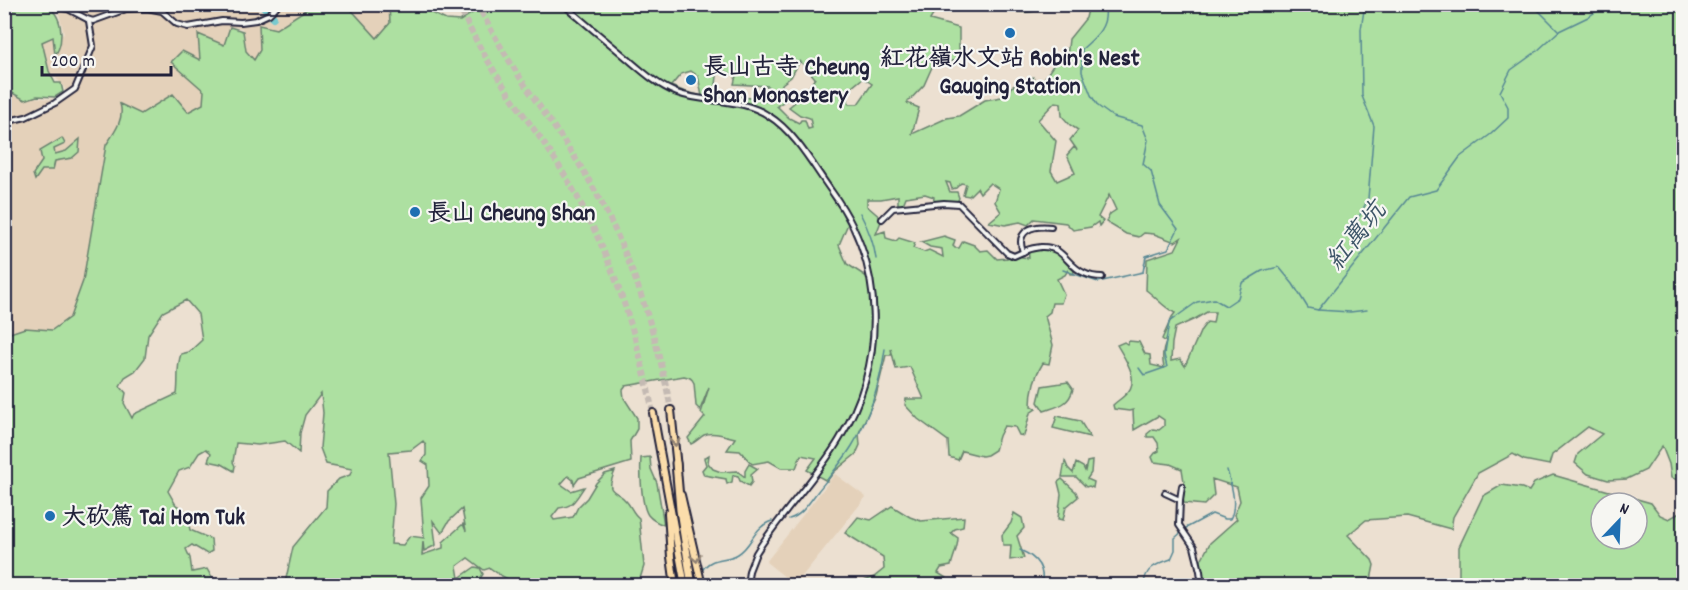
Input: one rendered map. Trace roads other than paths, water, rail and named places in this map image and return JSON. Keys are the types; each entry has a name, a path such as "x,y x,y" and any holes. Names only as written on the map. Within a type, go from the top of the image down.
{"highway":[{"path":"670,410 680,510 692,585"},
{"path":"653,413 685,585"},
{"path":"676,462 702,585"},
{"path":"662,465 675,585"}],"street":[{"path":"43,4 68,9 89,21 135,8 162,10 177,24 188,27 222,21 256,20 269,14 279,4"},
{"path":"563,4 648,76 665,87 690,97 747,106 762,111 774,119 797,144 839,201 853,224 862,247 870,277 874,324 870,358 860,398 834,449 756,553 750,566 747,585"},
{"path":"4,122 26,117 55,103 75,89 93,46 89,21"},
{"path":"882,219 893,208 944,203 959,204 1007,253 1014,256 1028,248 1049,247 1064,254 1082,273 1102,277"},
{"path":"1023,252 1021,246 1024,233 1030,227 1051,227"},
{"path":"1182,486 1179,525 1194,548 1202,585"},
{"path":"1165,493 1180,500"}],"waterway":[{"path":"262,4 273,17"},
{"path":"1063,270 1098,282 1143,272 1146,256 1168,249 1178,229 1160,205 1151,171 1143,164 1148,140 1142,125 1113,117 1098,106 1082,72 1082,49 1097,35 1103,24 1104,4"},
{"path":"1350,226 1348,226 1356,223 1368,199 1374,126 1362,96 1361,29 1365,4"},
{"path":"1532,4 1559,31"},
{"name":"紅萬坑","path":"1139,368 1144,375 1167,367 1164,355 1169,322 1197,302 1214,299 1226,306 1238,298 1242,283 1262,271 1279,267 1308,308 1318,310 1409,197 1436,190 1460,157 1508,118 1508,107 1500,92 1511,70 1559,31 1600,9 1600,4"},
{"path":"860,213 870,235 876,259"},
{"path":"1318,310 1350,312 1367,310"},
{"path":"789,519 798,515 805,508 852,446 873,399 885,349"},
{"path":"1144,586 1149,571 1156,565 1171,559 1175,550 1175,538 1186,528 1212,514 1230,519 1234,501 1227,470"},
{"path":"701,572 709,563 738,554 761,527 772,521"},
{"path":"1020,550 1031,556 1041,569 1041,586"}],"tunnel":[{"path":"458,4 488,60 560,168 597,235 630,322 653,413"},
{"path":"477,4 515,70 590,182 618,236 650,322 671,410"}],"place":[{"name":"紅花嶺水文站 Robin's Nest Gauging Station","path":"1010,33"},
{"name":"長山古寺 Cheung Shan Monastery","path":"691,80"},
{"name":"長山 Cheung Shan","path":"415,212"},
{"name":"大砍篤 Tai Hom Tuk","path":"50,516"}]}
